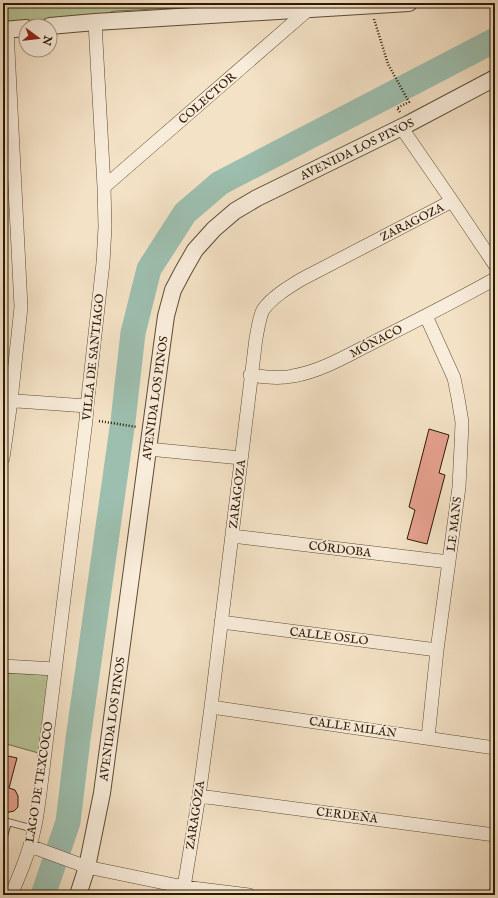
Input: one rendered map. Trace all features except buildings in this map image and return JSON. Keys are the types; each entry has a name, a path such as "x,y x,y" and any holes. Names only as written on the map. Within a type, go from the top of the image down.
{"street":[{"path":"58,25 409,3"},
{"name":"COLECTOR","path":"104,187 309,9"},
{"name":"VILLA DE SANTIAGO","path":"53,690 86,420 103,263 105,227 104,187 95,22"},
{"path":"3,458 7,400 21,307 5,30 18,29"},
{"name":"AVENIDA LOS PINOS","path":"78,895 87,868 102,793 166,316 173,290 195,250 214,229 235,211 257,198 401,127 495,78"},
{"path":"401,127 495,265"},
{"name":"ZARAGOZA","path":"183,891 199,796 211,708 242,458 250,375 259,323 263,311 272,300 302,279 452,201"},
{"name":"MÓNACO","path":"250,375 281,378 311,372 426,316 495,279"},
{"name":"LE MANS","path":"426,316 454,378 462,422 459,487 428,738"},
{"path":"7,400 87,406"},
{"path":"148,449 242,458"},
{"name":"CÓRDOBA","path":"232,536 449,562"},
{"name":"CALLE OSLO","path":"221,622 438,650"},
{"path":"3,666 55,669"},
{"name":"LAGO DE TEXCOCO","path":"11,895 30,846 34,829 53,690"},
{"name":"CALLE MILÁN","path":"211,708 495,748"},
{"name":"CERDEÑA","path":"199,796 495,835"},
{"path":"30,846 87,868 183,891 249,895"}],"lane":[{"path":"3,840 8,822 34,829"}],"path":[{"path":"369,6 388,64 409,102"},
{"path":"98,421 127,426"}],"green space":[{"path":"3,3 282,3 115,11 96,16 58,18 18,18 18,21 3,22"},
{"path":"3,673 57,675 49,756 3,743"}],"waterway":[{"path":"43,895 68,822 78,739 123,421 133,333 149,269 185,213 220,183 495,40"}]}
